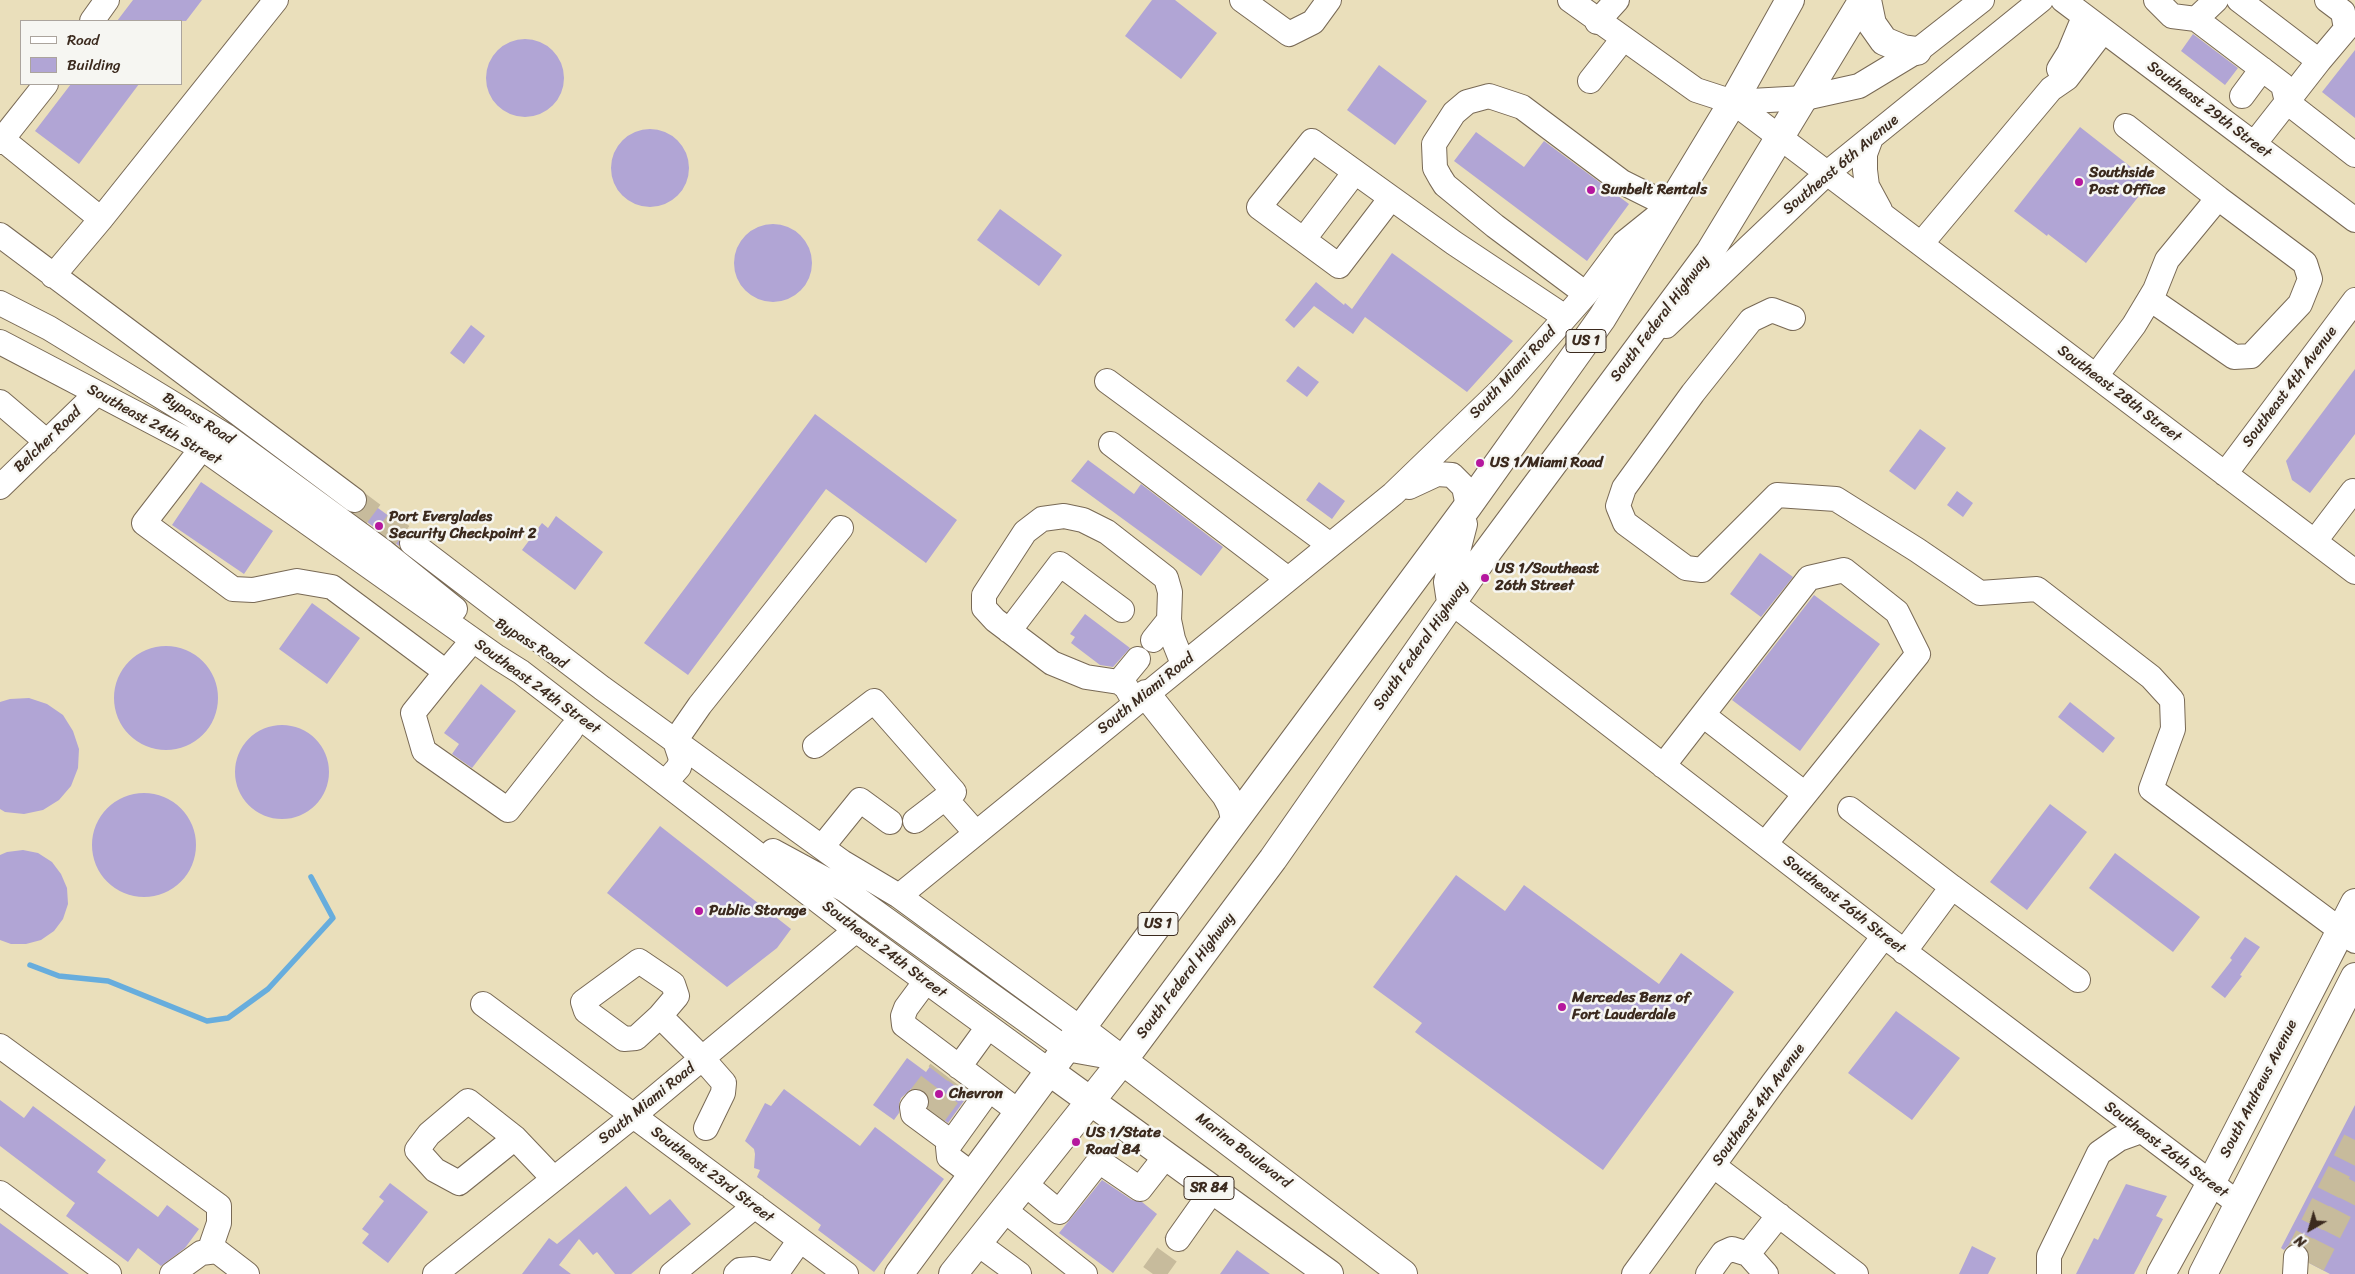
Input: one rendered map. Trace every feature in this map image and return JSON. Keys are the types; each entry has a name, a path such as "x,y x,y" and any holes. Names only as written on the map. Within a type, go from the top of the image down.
{"main road":[{"name":"US 1","path":"899,1274 1468,506 1602,318 1733,102 1790,0"},
{"path":"1865,0 1872,24 1884,41 1903,49 1917,52"},
{"name":"South Federal Highway","path":"953,1274 1003,1209 1124,1060 1273,859 1451,602 1710,252 1865,0"},
{"path":"1451,602 1448,582 1468,506"},
{"path":"1140,698 1226,795 1232,806 1235,819"},
{"name":"South Andrews Avenue","path":"2161,1274 2348,936 2355,903"},
{"path":"2203,1274 2355,977"},
{"name":"Marina Boulevard","path":"1073,1039 1124,1060 1403,1274"},
{"name":"SR 84","path":"1049,1072 1329,1274"}],"street":[{"path":"93,20 107,0"},
{"path":"52,276 101,219 276,0"},
{"path":"1242,0 1289,34 1313,22 1329,0"},
{"name":"Southeast 28th Street","path":"1570,0 1597,22 1696,90 1733,102 2355,572"},
{"path":"1597,22 1617,0"},
{"path":"1733,102 1805,98 1859,86 1917,52 1982,0"},
{"name":"Southeast 6th Avenue","path":"1629,362 1826,174 2041,0"},
{"name":"Southeast 29th Street","path":"2062,0 2355,220"},
{"path":"2156,0 2172,16 2196,19 2283,85 2287,102 2355,154"},
{"path":"2196,19 2216,0"},
{"path":"2239,0 2320,61"},
{"path":"2254,144 2346,29 2343,12 2327,0"},
{"path":"2051,88 2056,73 2067,58 2084,17"},
{"path":"1921,244 2051,88 2067,78 2103,31"},
{"path":"1590,81 1622,39"},
{"path":"2242,96 2262,69"},
{"path":"45,85 1,141 101,219"},
{"path":"1586,294 1495,226 1445,185 1435,168 1434,144 1454,113 1467,102 1489,96 1522,107 1622,182 1670,206"},
{"path":"2126,126 2305,263 2310,279 2300,304 2251,356 2234,356 2150,300"},
{"name":"Southeast 28th Street","path":"1871,138 1865,154 1867,186 1884,216"},
{"path":"1391,198 1339,266 1259,207 1312,141 1391,198 1566,317"},
{"path":"1304,239 1355,172"},
{"path":"2096,376 2150,300 2167,260 2218,198"},
{"name":"South Miami Road","path":"899,896 1393,494 1503,388 1586,294 1624,243 1670,206"},
{"path":"0,235 52,276 349,497 322,514"},
{"name":"Southeast 4th Avenue","path":"2225,474 2355,300"},
{"name":"Bypass Road","path":"0,303 49,328 226,436 322,514 602,688"},
{"path":"1794,318 1772,310 1751,320 1693,393 1624,488 1618,506 1625,523 1686,568 1702,570 1777,495 1836,500 1917,550 1980,593 2037,590 2151,677 2172,700 2173,729 2151,788 2348,936"},
{"name":"Southeast 24th Street","path":"0,342 202,448 322,514 460,655 521,672 856,930 1049,1072"},
{"path":"1107,381 1330,545"},
{"name":"Belcher Road","path":"0,487 97,393"},
{"path":"0,402 47,442"},
{"path":"1111,444 1288,579"},
{"path":"202,448 144,523 233,589 253,590 297,581 332,587 460,655 413,713 424,751 508,810 571,730"},
{"name":"South Miami Road","path":"1393,494 1437,474 1452,474 1464,487 1468,506"},
{"path":"2314,541 2355,492"},
{"path":"1140,698 1119,682 1086,677 1052,663 995,620 984,608 984,595 1025,532 1042,519 1064,516 1084,520 1107,532 1166,578 1170,597 1169,620 1173,639 1183,664"},
{"path":"675,741 700,705 841,528"},
{"path":"412,543 602,688 675,741 842,862 899,896 1073,1039"},
{"name":"Bypass Road","path":"384,552 476,626 521,672"},
{"path":"1010,632 1060,564 1122,610"},
{"path":"1663,766 1809,578 1844,570 1897,612 1918,654 1765,844"},
{"name":"Southeast 26th Street","path":"1451,602 1904,952 2239,1204"},
{"path":"1152,640 1169,620"},
{"path":"1119,682 1138,659"},
{"path":"814,746 874,701 954,792 915,821"},
{"path":"1702,715 1805,794"},
{"path":"665,783 679,767 681,759 675,741"},
{"path":"945,798 976,832"},
{"path":"822,847 860,800 890,822"},
{"path":"1850,809 2078,980"},
{"path":"708,815 844,890 1073,1039"},
{"path":"1904,952 1952,886"},
{"name":"South Miami Road","path":"435,1274 633,1116 856,930"},
{"name":"Southeast 4th Avenue","path":"1634,1274 1773,1083 1884,936"},
{"path":"926,982 906,1008 903,1016 904,1025 954,1071 989,1090 1019,1112"},
{"name":"Southeast 23rd Street","path":"483,1004 846,1274"},
{"path":"660,1016 724,1083 722,1093 706,1128"},
{"path":"954,1071 988,1027"},
{"path":"0,1046 219,1206 219,1223 209,1252"},
{"path":"972,1175 949,1157 948,1147 989,1090"},
{"path":"925,1114 951,1142"},
{"path":"2049,1274 2049,1256 2099,1153 2119,1139 2141,1131"},
{"path":"515,1138 554,1179"},
{"path":"1024,1184 1059,1212 1099,1161 1140,1190 1165,1157"},
{"path":"1714,1166 1856,1274"},
{"path":"1178,1239 1212,1191"},
{"path":"0,1193 109,1274"},
{"path":"672,1274 755,1206"},
{"path":"1003,1209 1085,1274"},
{"path":"1748,1254 1778,1215"},
{"path":"776,1274 800,1240"},
{"path":"977,1243 1019,1274"},
{"path":"1708,1274 1723,1253 1732,1249 1748,1254 1766,1274"},
{"path":"172,1274 201,1253 217,1251 247,1274"},
{"path":"736,1274 740,1270 754,1269 772,1274"}],"building":[{"path":"133,0 202,0 186,21 118,20"},
{"path":"1152,0 1175,0 1217,33 1181,79 1125,36"},
{"path":"2193,34 2238,68 2225,85 2181,51"},
{"path":"525,39 540,42 557,56 561,63 564,78 561,93 547,110 540,114 525,117 510,114 493,100 489,93 486,78 489,63 503,46 510,42"},
{"path":"2355,50 2355,118 2322,92"},
{"path":"1379,65 1427,101 1395,145 1347,110"},
{"path":"70,85 138,85 79,164 35,131"},
{"path":"2080,127 2150,182 2086,263 2014,211"},
{"path":"650,129 665,132 678,140 686,153 689,168 686,183 678,196 665,204 650,207 635,204 622,196 614,183 611,168 614,153 622,140 635,132"},
{"path":"1476,132 1524,167 1544,141 1629,204 1587,261 1454,161"},
{"path":"1000,209 1062,255 1039,286 977,240"},
{"path":"773,224 788,227 801,235 809,248 812,263 809,278 801,291 788,299 773,302 758,299 745,291 737,278 734,263 737,248 745,235 758,227"},
{"path":"1392,253 1513,341 1467,392 1365,317 1353,334 1314,306 1294,328 1285,320 1316,282 1344,305 1345,303 1352,309"},
{"path":"471,325 485,336 464,364 450,353"},
{"path":"1298,366 1319,382 1307,397 1286,381"},
{"path":"2355,369 2355,434 2310,493 2292,480 2286,461"},
{"path":"815,414 957,520 926,563 826,489 688,675 644,643"},
{"path":"1920,429 1946,448 1915,490 1889,471"},
{"path":"1088,460 1134,494 1141,484 1223,547 1201,576 1071,481"},
{"path":"201,482 273,531 244,574 172,525"},
{"path":"1319,482 1345,501 1332,519 1306,500"},
{"path":"1957,491 1973,503 1963,517 1947,505"},
{"path":"367,500 408,530 401,535 399,546 355,513 365,509"},
{"path":"556,516 603,552 575,590 522,550 542,523 548,528"},
{"path":"1760,553 1793,577 1761,617 1730,594"},
{"path":"1814,595 1880,644 1800,751 1732,700"},
{"path":"312,603 360,638 327,684 279,649"},
{"path":"1085,614 1130,648 1113,667 1100,665 1071,643 1075,637 1070,634"},
{"path":"166,646 186,650 203,661 214,678 218,698 214,718 203,735 186,746 166,750 146,746 129,735 118,718 114,698 118,678 129,661 146,650"},
{"path":"481,684 516,711 472,768 452,754 459,744 444,733"},
{"path":"29,698 47,704 63,715 73,731 79,749 78,768 71,786 59,800 43,810 24,814 5,812 0,809 0,702 10,699"},
{"path":"2070,702 2115,738 2103,753 2058,717"},
{"path":"282,725 300,728 315,739 326,754 329,772 326,790 315,805 300,816 282,819 264,816 249,805 238,790 235,772 238,754 249,739 264,728"},
{"path":"144,793 164,797 181,808 192,825 196,845 192,865 181,882 164,893 144,897 124,893 107,882 96,865 92,845 96,825 107,808 124,797"},
{"path":"2050,804 2087,832 2027,910 1990,882"},
{"name":"Public Storage","path":"660,826 791,929 777,948 727,987 607,893"},
{"path":"23,850 38,853 52,862 61,874 67,888 68,904 63,919 54,931 41,940 26,944 11,944 0,940 0,855"},
{"path":"2115,853 2200,917 2173,952 2089,888"},
{"name":"Mercedes Benz of Fort Lauderdale","path":"1456,875 1505,911 1524,885 1659,984 1681,953 1734,992 1603,1170 1415,1032 1422,1023 1373,987"},
{"path":"2245,937 2260,947 2240,975 2242,976 2225,998 2211,987 2232,960 2230,958"},
{"path":"1896,1011 1960,1058 1912,1120 1848,1073"},
{"path":"907,1058 926,1072 931,1065 969,1094 948,1123 928,1108 929,1097 919,1089 911,1089 901,1098 899,1113 894,1120 873,1105"},
{"path":"784,1089 860,1146 875,1127 944,1179 874,1272 818,1230 821,1225 757,1177 760,1170 754,1168 754,1149 745,1141 765,1103 771,1106"},
{"path":"0,1100 24,1118 33,1106 106,1160 97,1172 158,1217 167,1205 199,1229 185,1248 161,1266 138,1248 128,1262 66,1216 75,1203 0,1146"},
{"path":"2355,1105 2355,1274 2330,1274 2309,1263 2308,1251 2303,1245 2296,1243 2289,1245 2284,1250 2281,1248"},
{"path":"1102,1180 1132,1200 1142,1202 1157,1214 1113,1273 1059,1233"},
{"path":"390,1183 428,1212 388,1263 362,1243 369,1234 362,1229 384,1201 379,1197"},
{"path":"2126,1184 2167,1196 2156,1216 2163,1219 2134,1274 2076,1274 2094,1238 2098,1240"},
{"path":"626,1186 650,1215 670,1199 691,1224 631,1274 615,1274 597,1252 593,1255 579,1239 559,1265 571,1274 522,1274 549,1238 557,1244"},
{"path":"0,1223 69,1274 0,1274"},
{"path":"1972,1246 1996,1258 1988,1274 1959,1274"},
{"path":"1237,1250 1270,1274 1220,1274"}],"waterway":[{"path":"30,965 59,976 108,981 207,1021 228,1018 268,989 333,918 311,877"}],"tunnel":[{"path":"354,500 412,543"},
{"path":"916,1102 940,1071"},
{"path":"934,1115 957,1084"},
{"path":"2296,1257 2355,1140"},
{"path":"2313,1265 2355,1182"},
{"path":"1153,1274 1178,1239"}],"place":[{"name":"Southside Post Office","path":"2079,182"},
{"name":"Sunbelt Rentals","path":"1591,190"},
{"name":"US 1/Miami Road","path":"1480,463"},
{"name":"Port Everglades Security Checkpoint 2","path":"379,526"},
{"name":"US 1/Southeast 26th Street","path":"1485,578"},
{"name":"Public Storage","path":"699,911"},
{"name":"Mercedes Benz of Fort Lauderdale","path":"1562,1007"},
{"name":"Chevron","path":"939,1094"},
{"name":"US 1/State Road 84","path":"1076,1142"}]}
